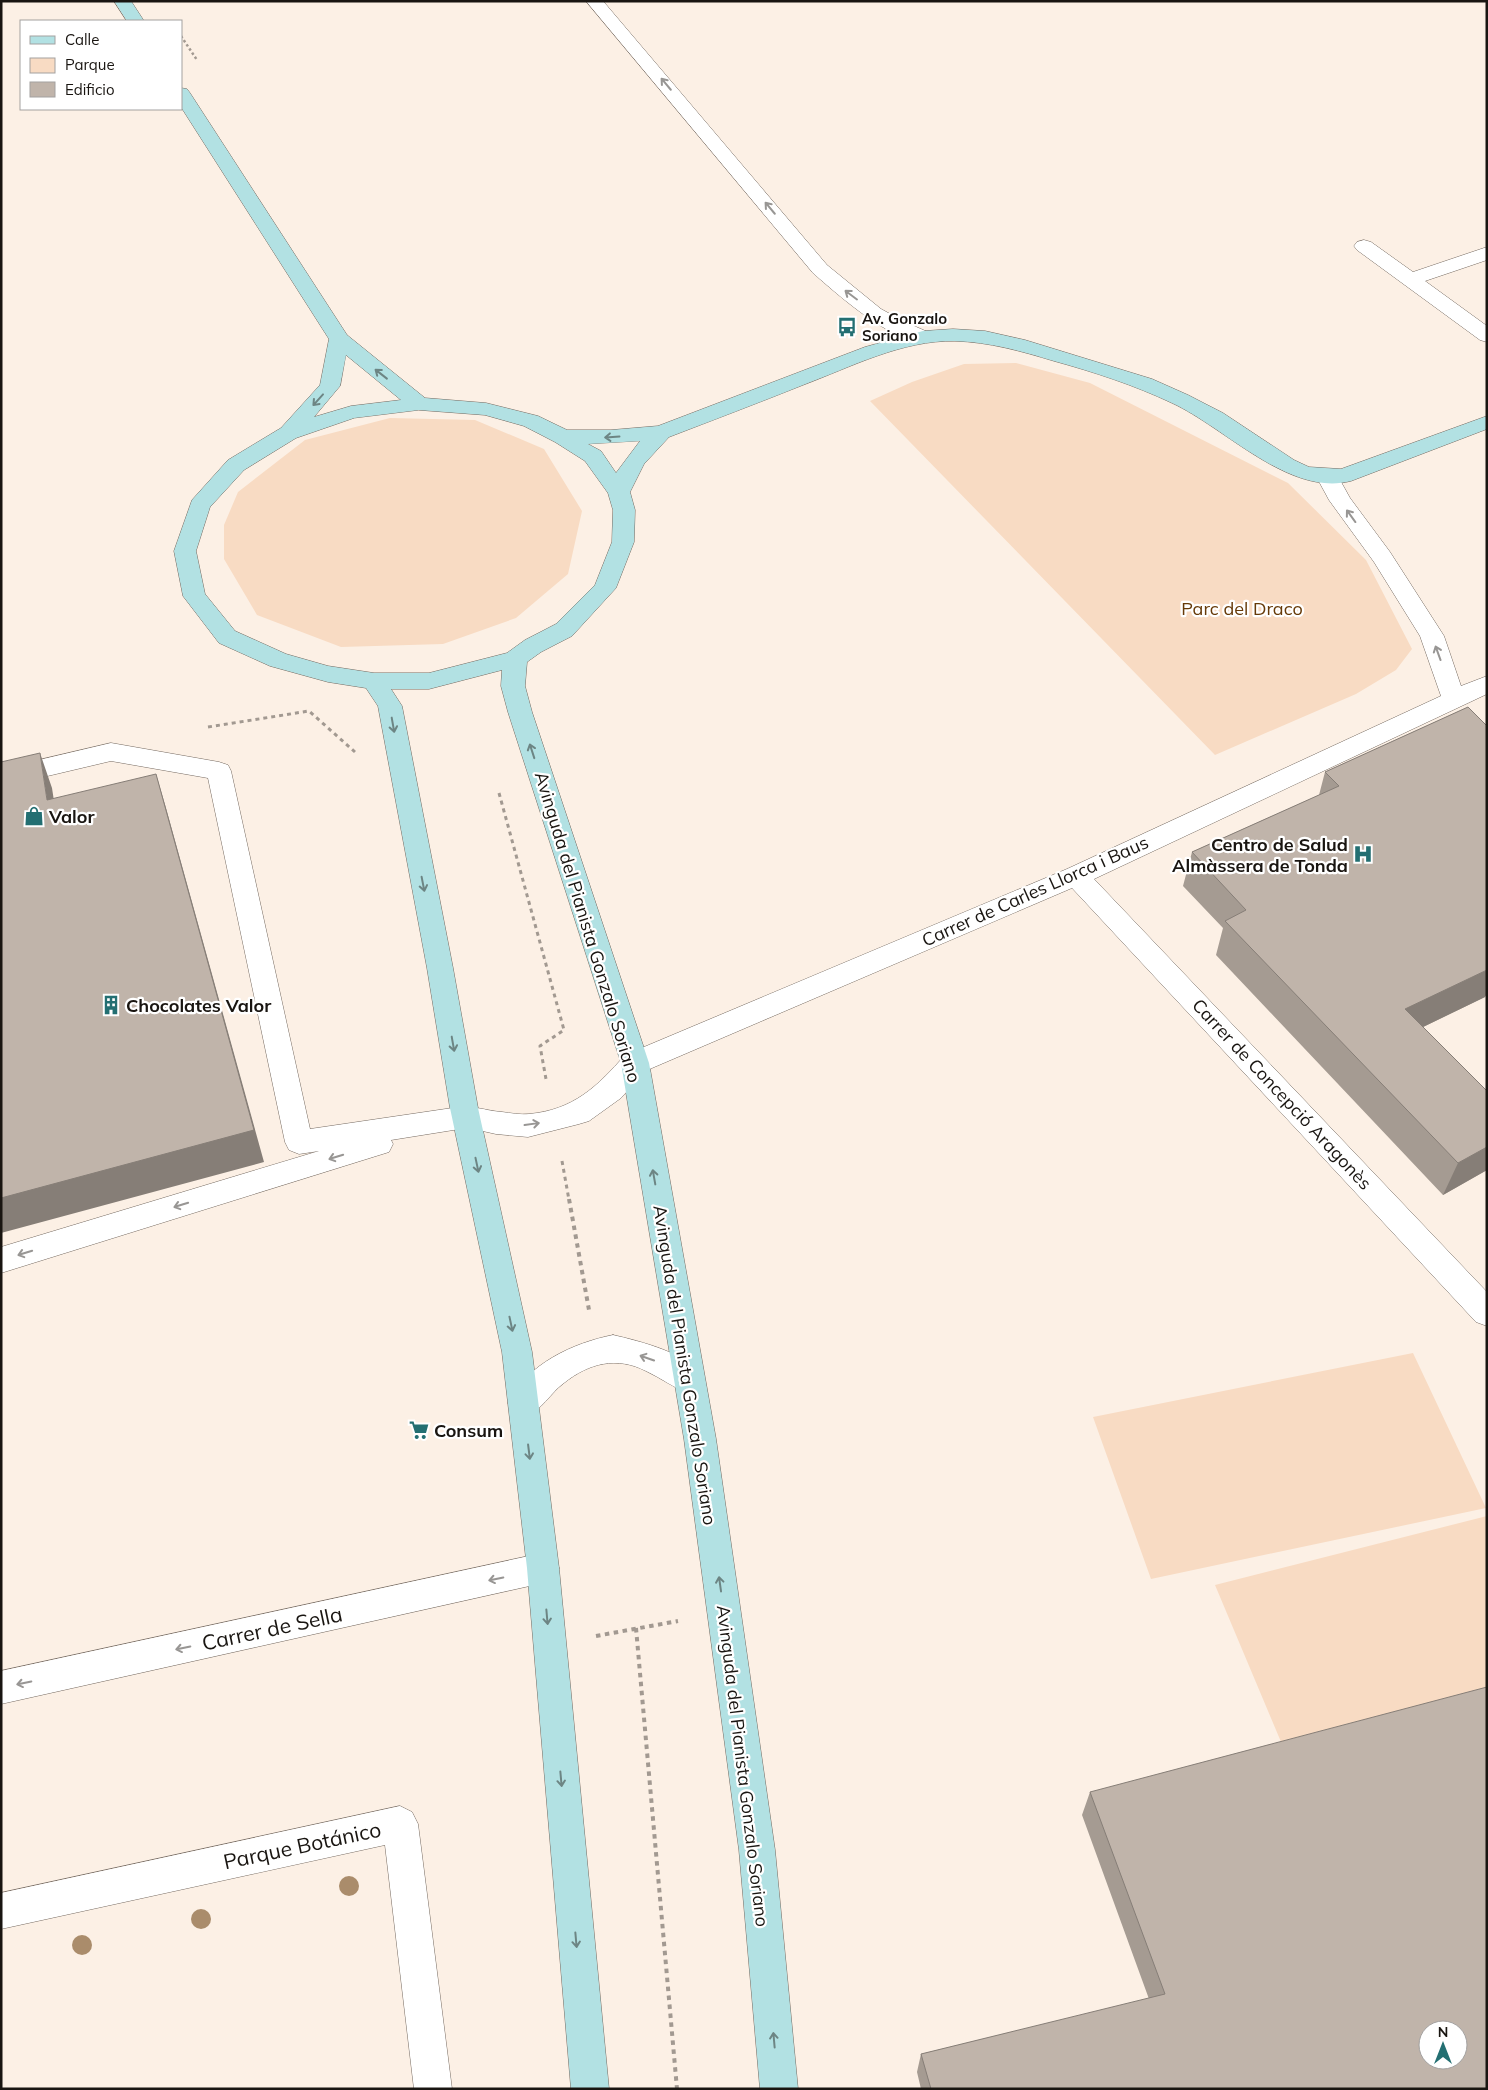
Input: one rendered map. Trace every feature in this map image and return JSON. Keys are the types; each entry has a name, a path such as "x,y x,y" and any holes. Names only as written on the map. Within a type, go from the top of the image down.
{"main road":[{"path":"122,1 134,20"},
{"path":"182,95 339,339 419,404"},
{"path":"563,437 611,437 661,432 872,351 923,337 953,335 993,339 1088,364 1146,383 1182,399 1216,418 1286,464 1304,473 1343,476 1487,422"},
{"path":"288,433 330,386 339,339"},
{"path":"419,404 486,409 531,421 563,437 593,456 620,492 624,510 623,542 606,588 564,630 534,646 515,659 429,680 374,680 328,674 278,660 227,637 194,596 185,551 200,505 236,465 288,433 351,412 419,404"},
{"path":"620,492 625,473 640,452 661,432"},
{"name":"Avinguda del Pianista Gonzalo Soriano","path":"515,659 513,686 520,712 634,1063 690,1380 757,1850 779,2089"},
{"path":"374,680 390,706 440,968 465,1112 517,1352 543,1568 590,2089"}],"street":[{"path":"594,1 820,269 848,293 895,326 923,337"},
{"path":"1364,246 1412,279 1487,336"},
{"path":"1412,279 1487,253"},
{"path":"1327,476 1340,500 1382,557 1432,636 1454,699"},
{"name":"Carrer de Carles Llorca i Baus","path":"634,1063 1076,876 1487,684"},
{"path":"1,778 111,752 219,771 299,1142 465,1112 496,1123 528,1126 579,1113 611,1090 634,1063"},
{"name":"Carrer de Concepció Aragonès","path":"1076,876 1436,1256 1487,1313"},
{"path":"1,1260 465,1112"},
{"path":"524,1403 553,1373 588,1353 614,1348 651,1358 690,1380"},
{"name":"Carrer de Sella","path":"1,1688 543,1568"},
{"name":"Parque Botánico","path":"1,1911 400,1824 433,2089"}],"path":[{"path":"170,762 199,729 309,711 358,754 397,748"},
{"path":"590,1637 680,1621"},
{"path":"636,1628 677,2089"}],"green space":[{"name":"Parc del Draco","path":"1016,363 1090,383 1288,483 1366,560 1412,649 1396,670 1356,694 1215,755 870,401 912,382 964,364"},
{"path":"390,418 475,420 544,449 582,511 568,574 516,618 443,644 341,647 257,615 224,559 224,525 238,492 305,440"},
{"path":"1413,1353 1486,1508 1151,1579 1093,1417"},
{"path":"1487,1516 1487,1694 1284,1749 1215,1585"}],"building":[{"path":"1468,707 1487,726 1487,970 1405,1009 1487,1091 1487,1147 1458,1163 1225,921 1246,910 1192,852 1339,786 1325,772"},
{"name":"Chocolates Valor","path":"40,753 47,800 156,774 254,1130 1,1198 1,762"},
{"path":"1487,1687 1487,2089 931,2089 921,2054 1165,1994 1090,1792"}],"place":[{"name":"Av. Gonzalo Soriano","path":"847,327"},
{"name":"Valor","path":"34,816"},
{"name":"Centro de Salud Almàssera de Tonda","path":"1363,854"},
{"name":"Chocolates Valor","path":"111,1005"},
{"name":"Consum","path":"419,1430"}]}
